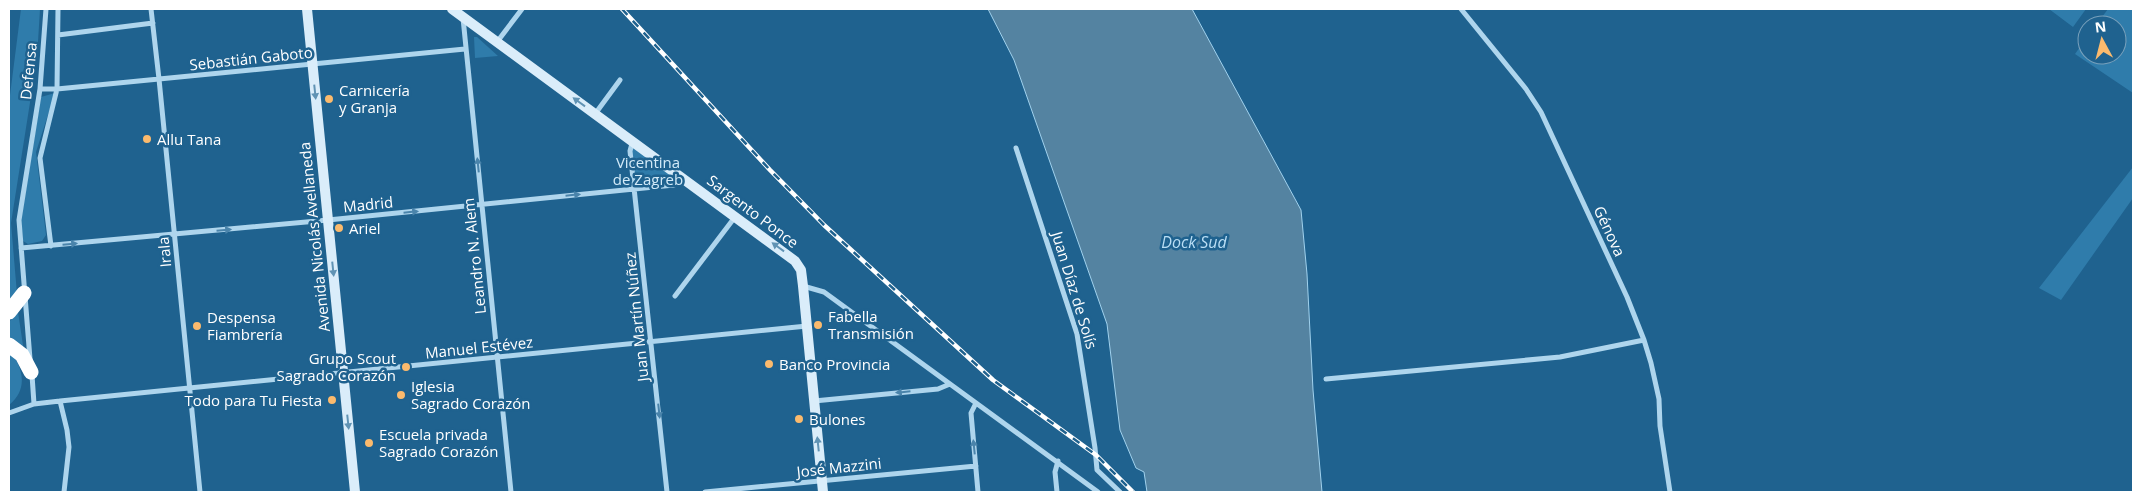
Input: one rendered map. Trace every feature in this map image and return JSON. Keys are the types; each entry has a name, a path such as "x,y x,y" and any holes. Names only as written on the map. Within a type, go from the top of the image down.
{"highway":[{"path":"9,312 24,293"},
{"path":"9,346 22,355 31,372"}],"main road":[{"name":"Avenida Nicolás Avellaneda","path":"306,9 355,492"},
{"name":"Sargento Ponce","path":"452,9 791,256 799,266 808,326 823,492"}],"street":[{"name":"Defensa","path":"34,404 24,293 20,212 40,89 46,9"},
{"path":"51,246 40,158 57,89 58,9"},
{"name":"Irala","path":"150,9 160,80 200,492"},
{"path":"497,42 522,9"},
{"name":"Génova","path":"1461,9 1526,89 1541,112 1620,282 1651,362 1659,399 1660,426 1670,492"},
{"name":"Leandro N. Alem","path":"463,17 511,492"},
{"path":"58,36 153,24"},
{"name":"Sebastián Gaboto","path":"40,89 160,80 465,49"},
{"path":"596,114 620,80"},
{"name":"Juan Martín Núñez","path":"633,140 630,151 667,492"},
{"name":"Juan Díaz de Solís","path":"1016,148 1077,334 1093,430 1097,470 1120,492"},
{"name":"Madrid","path":"21,248 176,235 674,185 684,178"},
{"path":"675,296 735,216"},
{"path":"803,286 824,292 1098,492"},
{"name":"Manuel Estévez","path":"9,414 34,404 60,401 808,326"},
{"path":"1326,379 1553,358 1644,340"},
{"path":"814,402 938,389 950,384"},
{"path":"60,401 69,447 64,492"},
{"path":"976,403 971,413 978,492"},
{"path":"1057,492 1055,472 1058,461"},
{"name":"José Mazzini","path":"705,492 976,466"}],"green space":[{"path":"21,9 40,9 37,58 11,223 17,294 9,308 9,103"},
{"path":"2049,9 2086,9 2082,15 2077,15 2077,21 2073,27"},
{"path":"2108,9 2133,9 2133,93 2091,65 2127,65 2127,15 2104,15"},
{"path":"474,37 477,37 498,56 475,58"},
{"path":"55,93 36,152 46,235 42,241 28,244 23,241 21,220 41,97"},
{"name":"Vicentina de Zagreb","path":"633,140 684,178 678,183 635,189 630,151"},
{"path":"2133,167 2133,198 2061,300 2039,288"},
{"path":"18,312 24,352 9,341 9,322"},
{"path":"9,349 18,363 22,378 19,392 9,405"}],"water":[{"name":"Dock Sud","path":"988,9 1192,9 1301,210 1322,492 1147,492 1144,472 1136,468 1120,430 1107,324 1014,60"}],"railway":[{"path":"622,9 770,170 824,225 993,380 1096,455 1133,492"}],"place":[{"name":"Carnicería y Granja","path":"329,99"},
{"name":"Allu Tana","path":"147,139"},
{"name":"Ariel","path":"339,228"},
{"name":"Fabella Transmisión","path":"818,325"},
{"name":"Despensa Fiambrería","path":"197,326"},
{"name":"Banco Provincia","path":"769,364"},
{"name":"Grupo Scout Sagrado Corazón","path":"406,367"},
{"name":"Iglesia Sagrado Corazón","path":"401,395"},
{"name":"Todo para Tu Fiesta","path":"332,400"},
{"name":"Bulones","path":"799,419"},
{"name":"Escuela privada Sagrado Corazón","path":"369,443"}]}
